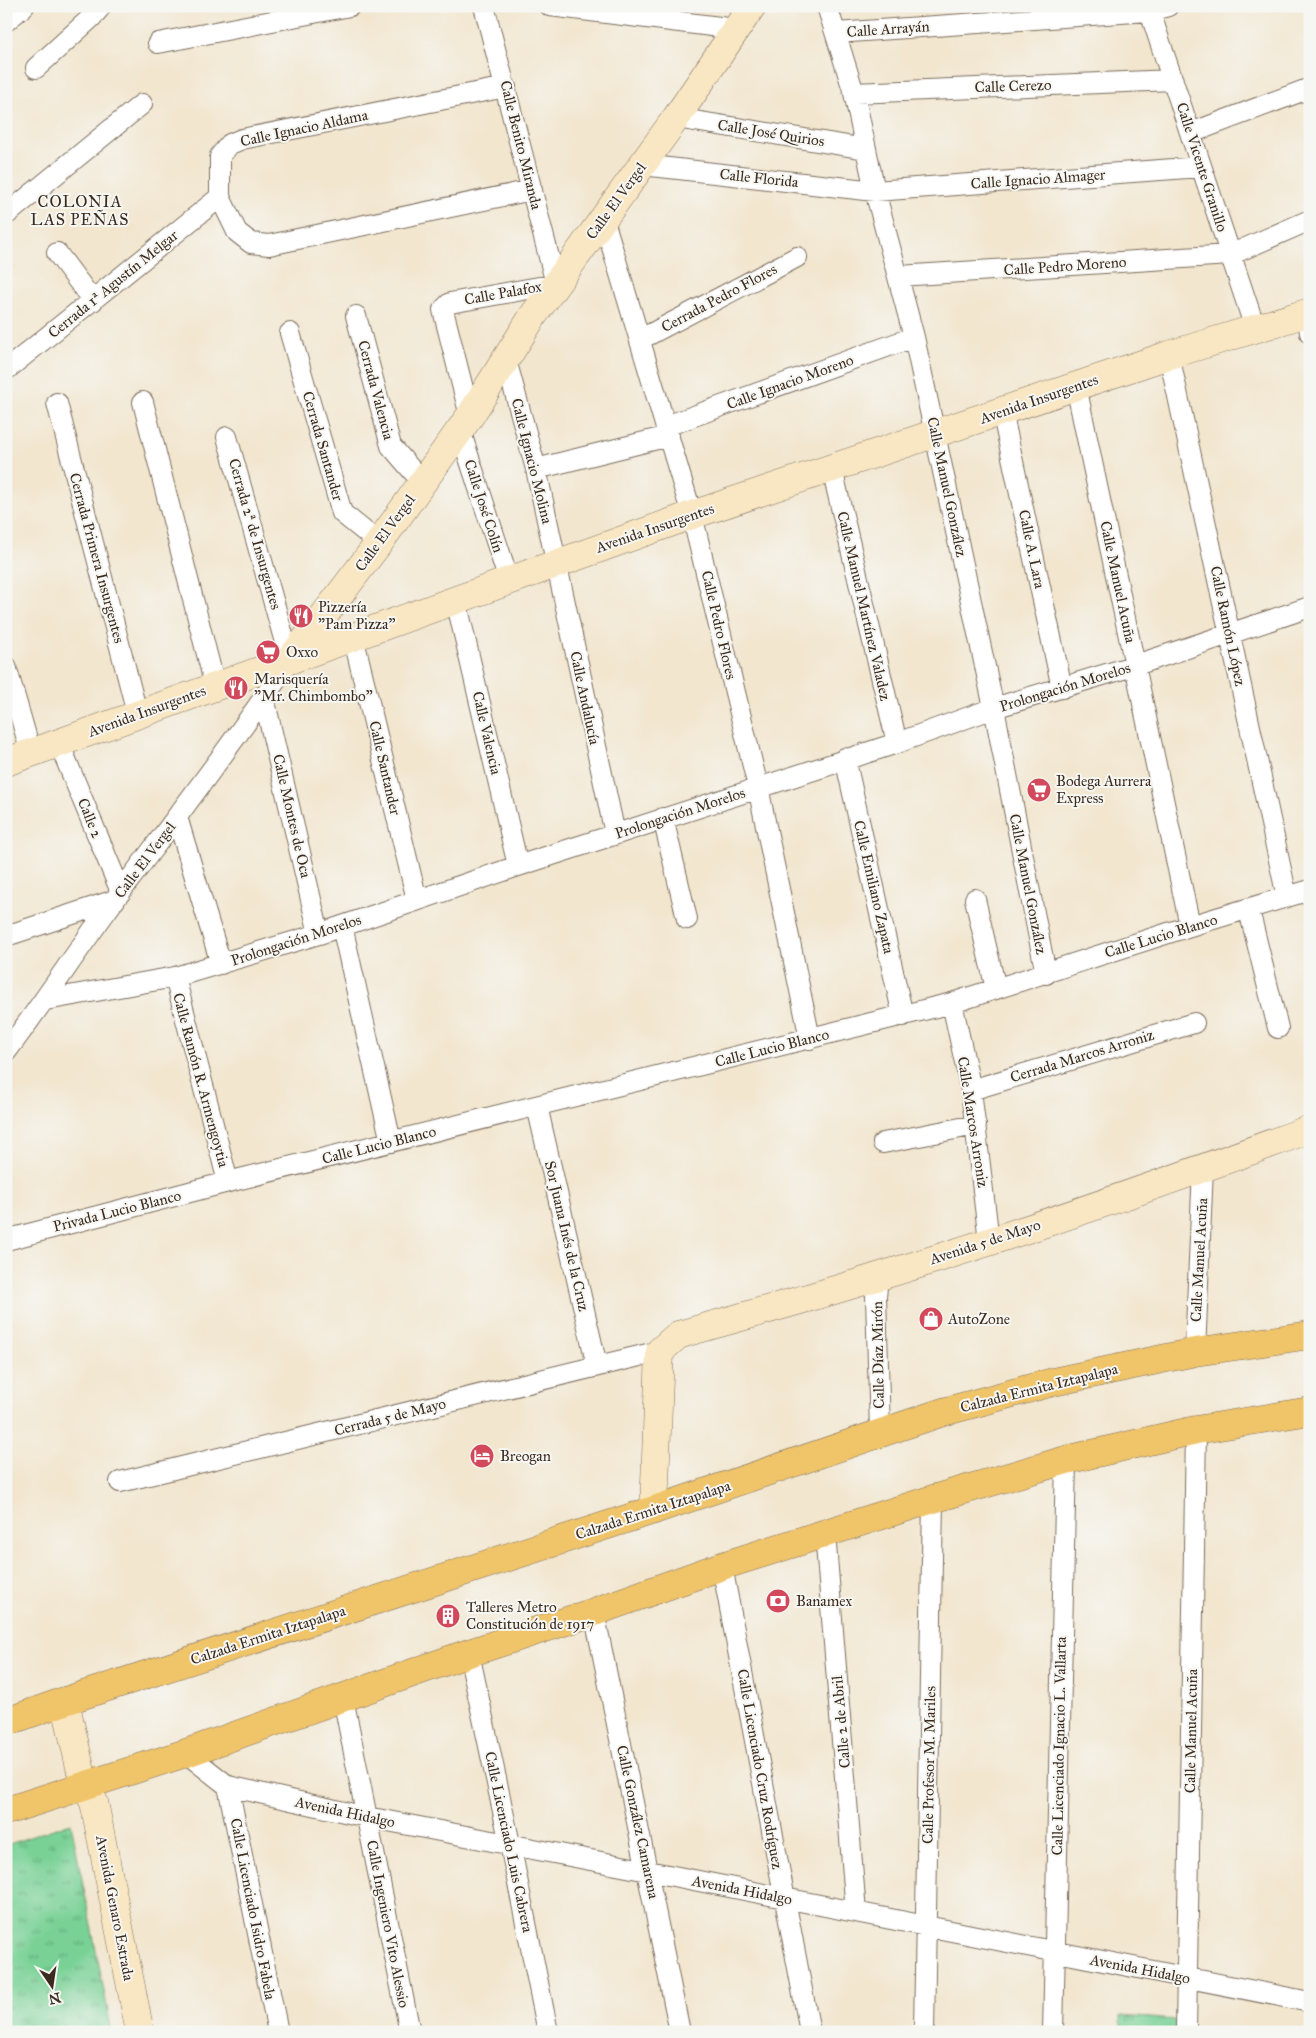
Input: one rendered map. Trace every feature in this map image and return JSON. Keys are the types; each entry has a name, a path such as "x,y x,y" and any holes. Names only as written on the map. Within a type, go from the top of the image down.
{"main road":[{"name":"Calzada Ermita Iztapalapa","path":"6,1722 65,1701 654,1510 943,1412 1053,1382 1195,1352 1310,1335"},
{"path":"6,1811 186,1753 722,1566 933,1499 1066,1460 1196,1430 1310,1411"},
{"path":"6,1827 84,1786"}],"street":[{"path":"6,21 24,6"},
{"path":"36,68 92,17 99,9 98,6"},
{"path":"158,43 350,6"},
{"name":"Calle Benito Miranda","path":"484,6 556,284"},
{"path":"550,6 736,29"},
{"name":"Calle El Vergel","path":"6,1052 46,1000 118,896 290,660 379,542 465,423 533,316 676,118 752,6"},
{"name":"Calle Manuel González","path":"827,6 854,93 875,191 899,276 936,433 994,708 1046,974"},
{"name":"Calle Arrayán","path":"836,33 1155,8"},
{"name":"Calle Vicente Granillo","path":"1155,8 1173,80 1255,328"},
{"name":"Calle Cerezo","path":"854,93 1173,80"},
{"name":"Calle Ignacio Aldama","path":"506,87 242,138 230,144 220,156 220,197 236,232 251,243 269,244 532,190"},
{"path":"1191,133 1310,88"},
{"path":"6,216 142,104"},
{"name":"Calle José Quirios","path":"676,118 866,149"},
{"name":"Calle Florida","path":"642,165 875,191"},
{"name":"Calle Ignacio Almager","path":"875,191 1201,167"},
{"name":"Cerrada 1ª Agustín Melgar","path":"6,370 220,197"},
{"name":"Calle Pedro Flores","path":"603,217 641,338 692,515 758,787 810,1039"},
{"name":"Calle Pedro Moreno","path":"899,276 1230,255 1310,220"},
{"path":"57,253 93,301"},
{"name":"Cerrada Pedro Flores","path":"641,338 797,257"},
{"name":"Calle Palafox","path":"465,423 442,310 450,303 556,284"},
{"name":"Cerrada Valencia","path":"356,316 391,446 422,482"},
{"name":"Avenida Insurgentes","path":"18,757 692,515 1169,355 1255,328 1309,320"},
{"name":"Cerrada Santander","path":"290,333 342,513 379,542"},
{"name":"Calle Ignacio Moreno","path":"668,431 914,337"},
{"name":"Calle Ramón López","path":"1169,355 1287,897"},
{"name":"Calle Ignacio Molina","path":"506,360 536,469 556,563"},
{"name":"Calle Manuel Acuña","path":"1076,386 1190,926"},
{"path":"143,402 216,686"},
{"name":"Cerrada Primera Insurgentes","path":"56,403 137,713"},
{"name":"Calle A. Lara","path":"1002,411 1062,688"},
{"name":"Calle José Colín","path":"465,423 509,581"},
{"path":"536,469 668,431"},
{"name":"Cerrada 2ª de Insurgentes","path":"228,437 290,660"},
{"name":"Calle Manuel Martínez Valadez","path":"832,469 897,742"},
{"name":"Calle Andalucía","path":"556,563 615,834"},
{"name":"Calle Valencia","path":"456,600 518,866"},
{"name":"Prolongación Morelos","path":"46,1000 175,977 319,934 994,708 1136,665 1310,607"},
{"name":"Calle Santander","path":"353,636 417,900"},
{"path":"6,666 18,757"},
{"name":"Calle Montes de Oca","path":"264,698 319,934"},
{"name":"Calle 2","path":"60,743 118,896"},
{"name":"Calle Emiliano Zapata","path":"845,758 903,1016"},
{"path":"177,817 221,964"},
{"path":"663,818 687,919"},
{"name":"Calle Lucio Blanco","path":"228,1182 952,1003 1190,926 1249,910 1310,890"},
{"path":"6,936 118,896"},
{"path":"975,899 996,989"},
{"path":"1249,910 1278,1028"},
{"path":"342,926 390,1142"},
{"name":"Calle Ramón R. Armengoytia","path":"175,977 228,1182"},
{"name":"Calle Marcos Arroniz","path":"952,1003 971,1090 989,1241"},
{"name":"Cerrada Marcos Arroniz","path":"971,1090 1194,1023"},
{"name":"Sor Juana Inés de la Cruz","path":"537,1106 597,1366"},
{"path":"883,1143 976,1125"},
{"name":"Avenida 5 de Mayo","path":"660,1351 678,1335 878,1277 989,1241 1203,1168 1310,1129"},
{"name":"Calle Manuel Acuña","path":"1195,1352 1203,1168"},
{"name":"Privada Lucio Blanco","path":"6,1240 228,1182"},
{"name":"Calle Díaz Mirón","path":"878,1277 876,1297 880,1432"},
{"path":"654,1510 660,1351"},
{"name":"Cerrada 5 de Mayo","path":"120,1482 660,1351"},
{"name":"Calle Manuel Acuña","path":"1186,2032 1196,1430"},
{"name":"Calle Licenciado Ignacio L. Vallarta","path":"1053,2032 1066,1460"},
{"name":"Calle Profesor M. Mariles","path":"924,2032 933,1499"},
{"name":"Calle 2 de Abril","path":"825,1533 856,1912"},
{"name":"Calle Licenciado Cruz Rodríguez","path":"722,1566 810,2032"},
{"name":"Calle González Camarena","path":"594,1612 680,2032"},
{"name":"Calle Licenciado Luis Cabrera","path":"469,1653 548,2032"},
{"name":"Calle Ingeniero Vito Alessio","path":"343,1698 410,2032"},
{"name":"Avenida Genaro Estrada","path":"65,1701 84,1786 94,1802 140,2032"},
{"name":"Avenida Hidalgo","path":"186,1753 228,1786 367,1817 648,1870 926,1927 1310,2002"},
{"name":"Avenida Genaro Estrada","path":"84,1786 81,1808 124,2032"},
{"name":"Calle Licenciado Isidro Fabela","path":"228,1786 278,2032"}],"green space":[{"path":"71,1823 112,2032 6,2032 6,1845"},
{"path":"1121,2016 1178,2020 1178,2032 1121,2032"}],"place":[{"name":"Pizzería \"Pam Pizza\"","path":"301,616"},
{"name":"Oxxo","path":"268,652"},
{"name":"Marisquería \"Mr. Chimbombo\"","path":"236,688"},
{"name":"Bodega Aurrera Express","path":"1039,790"},
{"name":"AutoZone","path":"931,1319"},
{"name":"Breogan","path":"482,1456"},
{"name":"Banamex","path":"778,1601"},
{"name":"Talleres Metro Constitución de 1917","path":"448,1616"}],"district":[{"name":"COLONIA LAS PEÑAS","path":"80,210"}]}
